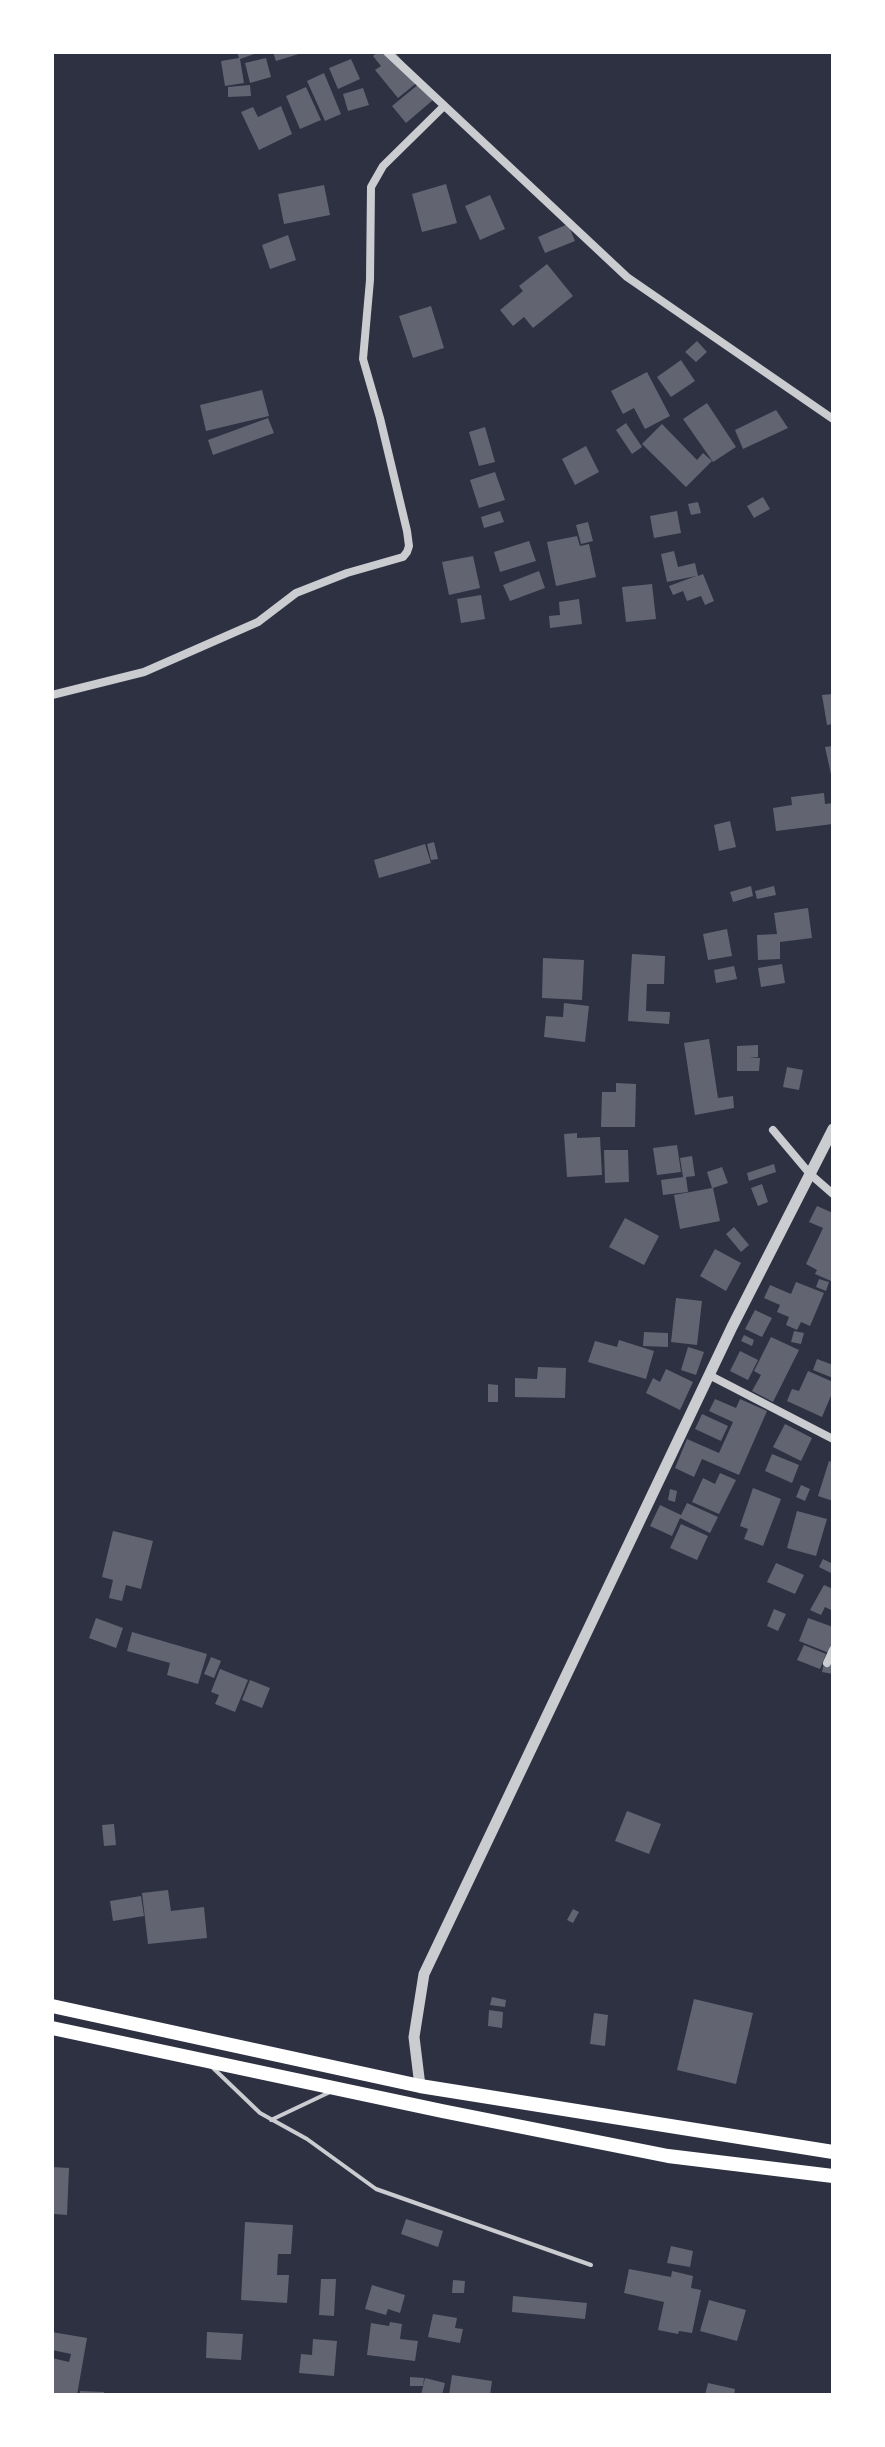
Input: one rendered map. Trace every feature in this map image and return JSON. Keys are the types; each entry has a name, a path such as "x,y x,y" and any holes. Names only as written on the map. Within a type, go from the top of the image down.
{"highway":[{"path":"52,2006 420,2086 833,2152"},
{"path":"52,2028 668,2156 833,2176"}],"street":[{"path":"387,52 627,277 833,419"},
{"path":"52,695 144,672 258,622 296,593 347,573 403,557 407,552 407,531 363,359 370,280 371,187 383,166 443,107"},
{"path":"420,2086 414,2037 424,1974 709,1375 833,1129"},
{"path":"773,1130 810,1174 833,1194"},
{"path":"709,1375 833,1439"},
{"path":"827,1663 833,1650"}],"lane":[{"path":"204,2060 250,2105 298,2133 361,2180 392,2197 591,2265"},
{"path":"271,2120 337,2089"}],"building":[{"path":"237,52 260,52 240,59 244,83 225,86 221,61 239,58"},
{"path":"273,52 302,52 302,53 276,61"},
{"path":"378,52 395,52 419,81 398,98 375,70 381,66 373,56"},
{"path":"266,58 271,77 250,83 245,63"},
{"path":"351,59 360,79 338,89 329,68"},
{"path":"324,73 341,114 325,121 307,81"},
{"path":"420,83 433,100 406,123 392,106"},
{"path":"250,85 251,96 228,97 228,87"},
{"path":"306,87 321,120 300,129 286,96"},
{"path":"363,88 369,105 348,111 343,94"},
{"path":"281,106 292,134 259,150 241,112 253,107 258,117"},
{"path":"446,184 457,223 422,232 412,194"},
{"path":"324,185 330,215 284,224 278,194"},
{"path":"490,195 505,229 480,240 465,206"},
{"path":"568,224 575,241 545,253 538,237"},
{"path":"288,235 296,260 270,269 262,245"},
{"path":"547,264 573,296 533,328 524,317 513,326 500,310 523,291 519,286"},
{"path":"431,306 444,348 413,358 399,316"},
{"path":"697,341 707,352 696,362 685,352"},
{"path":"681,360 695,381 671,397 657,377"},
{"path":"647,372 670,416 645,429 634,408 623,414 611,391"},
{"path":"262,390 269,416 206,431 200,405"},
{"path":"707,403 736,447 713,462 683,419"},
{"path":"776,410 788,428 743,449 735,430"},
{"path":"268,418 274,433 213,455 208,440"},
{"path":"626,423 642,447 632,454 616,430"},
{"path":"662,424 697,460 703,453 712,461 686,487 642,444"},
{"path":"485,427 495,462 479,466 469,432"},
{"path":"586,446 599,472 575,485 562,459"},
{"path":"495,472 505,500 479,508 470,480"},
{"path":"763,497 770,509 754,518 747,506"},
{"path":"698,502 701,513 691,515 688,504"},
{"path":"500,511 504,522 484,528 481,517"},
{"path":"677,511 681,533 654,538 650,516"},
{"path":"588,522 593,541 581,544 576,525"},
{"path":"577,536 580,546 589,544 596,577 556,586 547,542"},
{"path":"529,541 536,561 500,572 494,552"},
{"path":"674,551 678,567 695,563 698,576 703,574 714,601 705,605 701,596 687,601 683,591 673,595 669,586 696,576 667,582 661,554"},
{"path":"473,556 480,588 449,595 442,562"},
{"path":"539,571 545,588 510,601 503,585"},
{"path":"652,584 656,619 626,622 622,587"},
{"path":"481,595 485,619 461,623 457,599"},
{"path":"579,599 582,624 550,628 549,616 560,615 559,602"},
{"path":"833,694 833,724 827,725 822,695"},
{"path":"833,746 833,779 832,779 825,747"},
{"path":"824,793 825,804 833,803 833,824 776,831 773,808 792,805 791,797"},
{"path":"730,821 736,847 719,851 714,825"},
{"path":"434,842 438,859 431,860 427,844"},
{"path":"425,844 431,863 379,878 374,860"},
{"path":"751,886 753,896 733,902 730,892"},
{"path":"774,886 776,895 757,899 755,891"},
{"path":"808,908 812,938 780,942 780,959 758,960 757,935 777,934 774,913"},
{"path":"727,929 732,956 708,960 703,934"},
{"path":"632,954 665,956 664,984 647,984 646,1011 670,1012 669,1024 628,1021"},
{"path":"543,958 584,960 582,1000 542,998"},
{"path":"782,964 785,983 761,987 758,968"},
{"path":"734,966 737,979 716,983 714,970"},
{"path":"564,1003 589,1006 585,1042 544,1037 546,1016 563,1017"},
{"path":"709,1039 718,1098 733,1096 734,1108 695,1115 684,1043"},
{"path":"758,1045 758,1057 749,1058 760,1058 759,1071 737,1071 737,1046"},
{"path":"787,1067 803,1070 799,1090 783,1087"},
{"path":"616,1083 636,1084 635,1127 601,1127 602,1092 616,1092"},
{"path":"577,1133 577,1138 600,1137 602,1175 567,1177 564,1134"},
{"path":"677,1145 681,1172 657,1175 653,1148"},
{"path":"604,1150 628,1150 629,1182 605,1183"},
{"path":"692,1156 695,1176 686,1177 688,1192 663,1195 661,1180 683,1177 680,1158"},
{"path":"774,1164 776,1172 749,1181 747,1173"},
{"path":"722,1167 728,1183 713,1188 720,1221 680,1229 674,1195 712,1188 707,1172"},
{"path":"762,1184 768,1202 758,1206 751,1188"},
{"path":"817,1206 833,1213 831,1281 815,1274 817,1270 806,1264 823,1228 809,1222"},
{"path":"625,1218 659,1236 644,1265 609,1247"},
{"path":"734,1227 749,1245 741,1252 726,1234"},
{"path":"715,1249 741,1263 726,1291 700,1276"},
{"path":"819,1279 829,1282 826,1291 816,1287"},
{"path":"796,1282 824,1293 810,1326 801,1322 797,1330 786,1325 789,1317 777,1312 780,1305 764,1298 770,1285 791,1294"},
{"path":"676,1298 702,1301 697,1345 671,1342"},
{"path":"755,1310 772,1318 762,1337 745,1329"},
{"path":"794,1331 804,1333 801,1344 791,1342"},
{"path":"644,1332 668,1333 668,1347 643,1346"},
{"path":"744,1335 754,1340 752,1346 741,1341"},
{"path":"771,1337 799,1350 773,1402 752,1391 761,1375 754,1371"},
{"path":"619,1340 654,1351 646,1379 588,1362 595,1341 617,1347"},
{"path":"688,1347 704,1352 696,1375 681,1370"},
{"path":"740,1351 758,1360 748,1380 730,1371"},
{"path":"817,1359 833,1365 833,1378 813,1370"},
{"path":"538,1367 566,1368 565,1398 515,1397 515,1378 537,1379"},
{"path":"666,1369 693,1382 680,1410 646,1393 653,1378 660,1382"},
{"path":"808,1371 833,1382 833,1391 822,1417 787,1401 792,1389 799,1391"},
{"path":"488,1384 498,1385 498,1402 488,1402"},
{"path":"715,1399 736,1408 740,1399 767,1411 739,1475 702,1459 694,1477 675,1468 687,1439 719,1453 733,1422 709,1411"},
{"path":"702,1414 728,1426 721,1441 695,1429"},
{"path":"785,1424 812,1438 801,1461 773,1447"},
{"path":"772,1454 799,1465 792,1483 765,1471"},
{"path":"829,1461 833,1462 833,1501 818,1496"},
{"path":"720,1473 736,1480 719,1514 692,1502 703,1478 715,1484"},
{"path":"801,1485 810,1489 805,1501 796,1497"},
{"path":"753,1488 781,1499 763,1546 744,1539 748,1529 740,1526"},
{"path":"670,1489 677,1491 675,1502 668,1500"},
{"path":"687,1503 718,1517 710,1533 680,1518 672,1536 650,1526 660,1505 681,1515"},
{"path":"797,1511 827,1519 816,1556 787,1548"},
{"path":"681,1524 708,1536 697,1560 670,1548"},
{"path":"113,1531 153,1541 141,1589 126,1585 122,1601 109,1598 113,1580 102,1577"},
{"path":"823,1559 833,1564 833,1574 819,1567"},
{"path":"776,1563 804,1575 795,1594 767,1582"},
{"path":"824,1585 833,1589 833,1611 825,1607 821,1615 810,1610"},
{"path":"774,1609 786,1614 778,1631 767,1626"},
{"path":"96,1618 123,1628 116,1648 89,1638"},
{"path":"808,1618 833,1627 833,1643 829,1653 799,1641"},
{"path":"132,1632 207,1654 198,1684 167,1675 170,1663 127,1651"},
{"path":"804,1645 826,1654 820,1669 797,1660"},
{"path":"211,1657 221,1661 214,1678 204,1674"},
{"path":"825,1658 833,1659 833,1674 822,1672"},
{"path":"220,1669 248,1680 235,1712 215,1704 219,1695 211,1692"},
{"path":"250,1680 270,1688 262,1708 242,1700"},
{"path":"627,1811 661,1824 649,1854 615,1841"},
{"path":"114,1824 116,1845 104,1846 102,1825"},
{"path":"168,1890 171,1911 204,1907 207,1938 148,1944 142,1893"},
{"path":"141,1896 144,1916 113,1921 110,1901"},
{"path":"573,1909 579,1912 573,1923 567,1920"},
{"path":"492,1997 506,2000 505,2007 490,2005"},
{"path":"694,1999 753,2013 736,2084 677,2070"},
{"path":"489,2010 503,2012 502,2028 488,2026"},
{"path":"594,2013 608,2015 605,2046 590,2044"},
{"path":"52,2167 69,2168 67,2215 54,2214"},
{"path":"406,2219 443,2231 438,2247 401,2234"},
{"path":"245,2222 293,2225 291,2254 278,2254 277,2275 289,2275 287,2303 241,2300"},
{"path":"671,2246 693,2251 690,2267 667,2263"},
{"path":"629,2269 671,2277 672,2271 693,2276 691,2288 701,2290 692,2333 658,2330 664,2302 624,2293"},
{"path":"321,2279 336,2279 334,2316 319,2315"},
{"path":"453,2280 465,2281 464,2293 452,2293"},
{"path":"372,2285 405,2295 400,2313 388,2309 386,2315 365,2309"},
{"path":"513,2296 587,2303 585,2319 512,2312"},
{"path":"709,2300 746,2310 737,2341 700,2331"},
{"path":"433,2314 457,2318 455,2328 463,2329 460,2343 428,2337"},
{"path":"390,2322 402,2324 400,2339 418,2341 415,2361 367,2355 371,2323 389,2326"},
{"path":"52,2332 87,2338 77,2395 52,2394 52,2358 69,2362 71,2354 52,2350"},
{"path":"207,2332 243,2334 241,2360 206,2358"},
{"path":"313,2339 337,2341 334,2376 299,2373 301,2354 312,2355"},
{"path":"452,2375 492,2381 490,2395 449,2395"},
{"path":"410,2377 424,2378 423,2386 410,2386"},
{"path":"425,2378 445,2383 442,2395 421,2395"},
{"path":"708,2383 735,2389 734,2395 705,2395"},
{"path":"80,2391 104,2392 104,2395 80,2395"}]}
